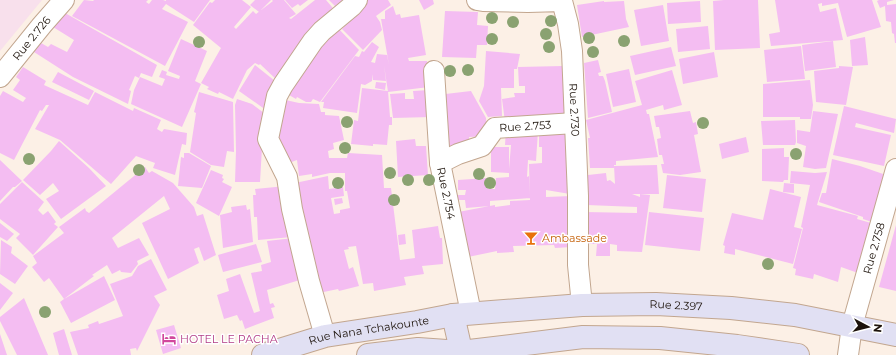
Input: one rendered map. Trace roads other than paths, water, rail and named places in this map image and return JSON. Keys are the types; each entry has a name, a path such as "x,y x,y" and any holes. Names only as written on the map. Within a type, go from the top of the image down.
{"main road":[{"name":"Rue 2.397","path":"462,314 582,305 656,304 731,308 795,315 896,335"},
{"name":"Rue Nana Tchakounte","path":"263,355 325,336 462,314"},
{"path":"461,354 462,314"},
{"path":"416,322 419,352"},
{"path":"368,355 419,352 461,354 583,337 660,338 737,346 798,355"},
{"path":"520,355 525,351 548,341"}],"street":[{"name":"Rue 2.726","path":"0,77 64,0"},
{"path":"325,336 309,281 292,209 287,178 268,139 277,96 284,84 313,41 357,0"},
{"name":"Rue 2.730","path":"477,0 528,2 568,0 568,24 572,52 578,196 578,265 582,305"},
{"name":"Rue 2.754","path":"434,71 440,163 462,314"},
{"name":"Rue 2.753","path":"440,163 458,154 482,146 495,128 575,122"},
{"name":"Rue 2.758","path":"848,355 852,326 896,169"}],"place":[{"name":"Ambassade","path":"531,238"},
{"name":"HOTEL LE PACHA","path":"169,339"}]}
